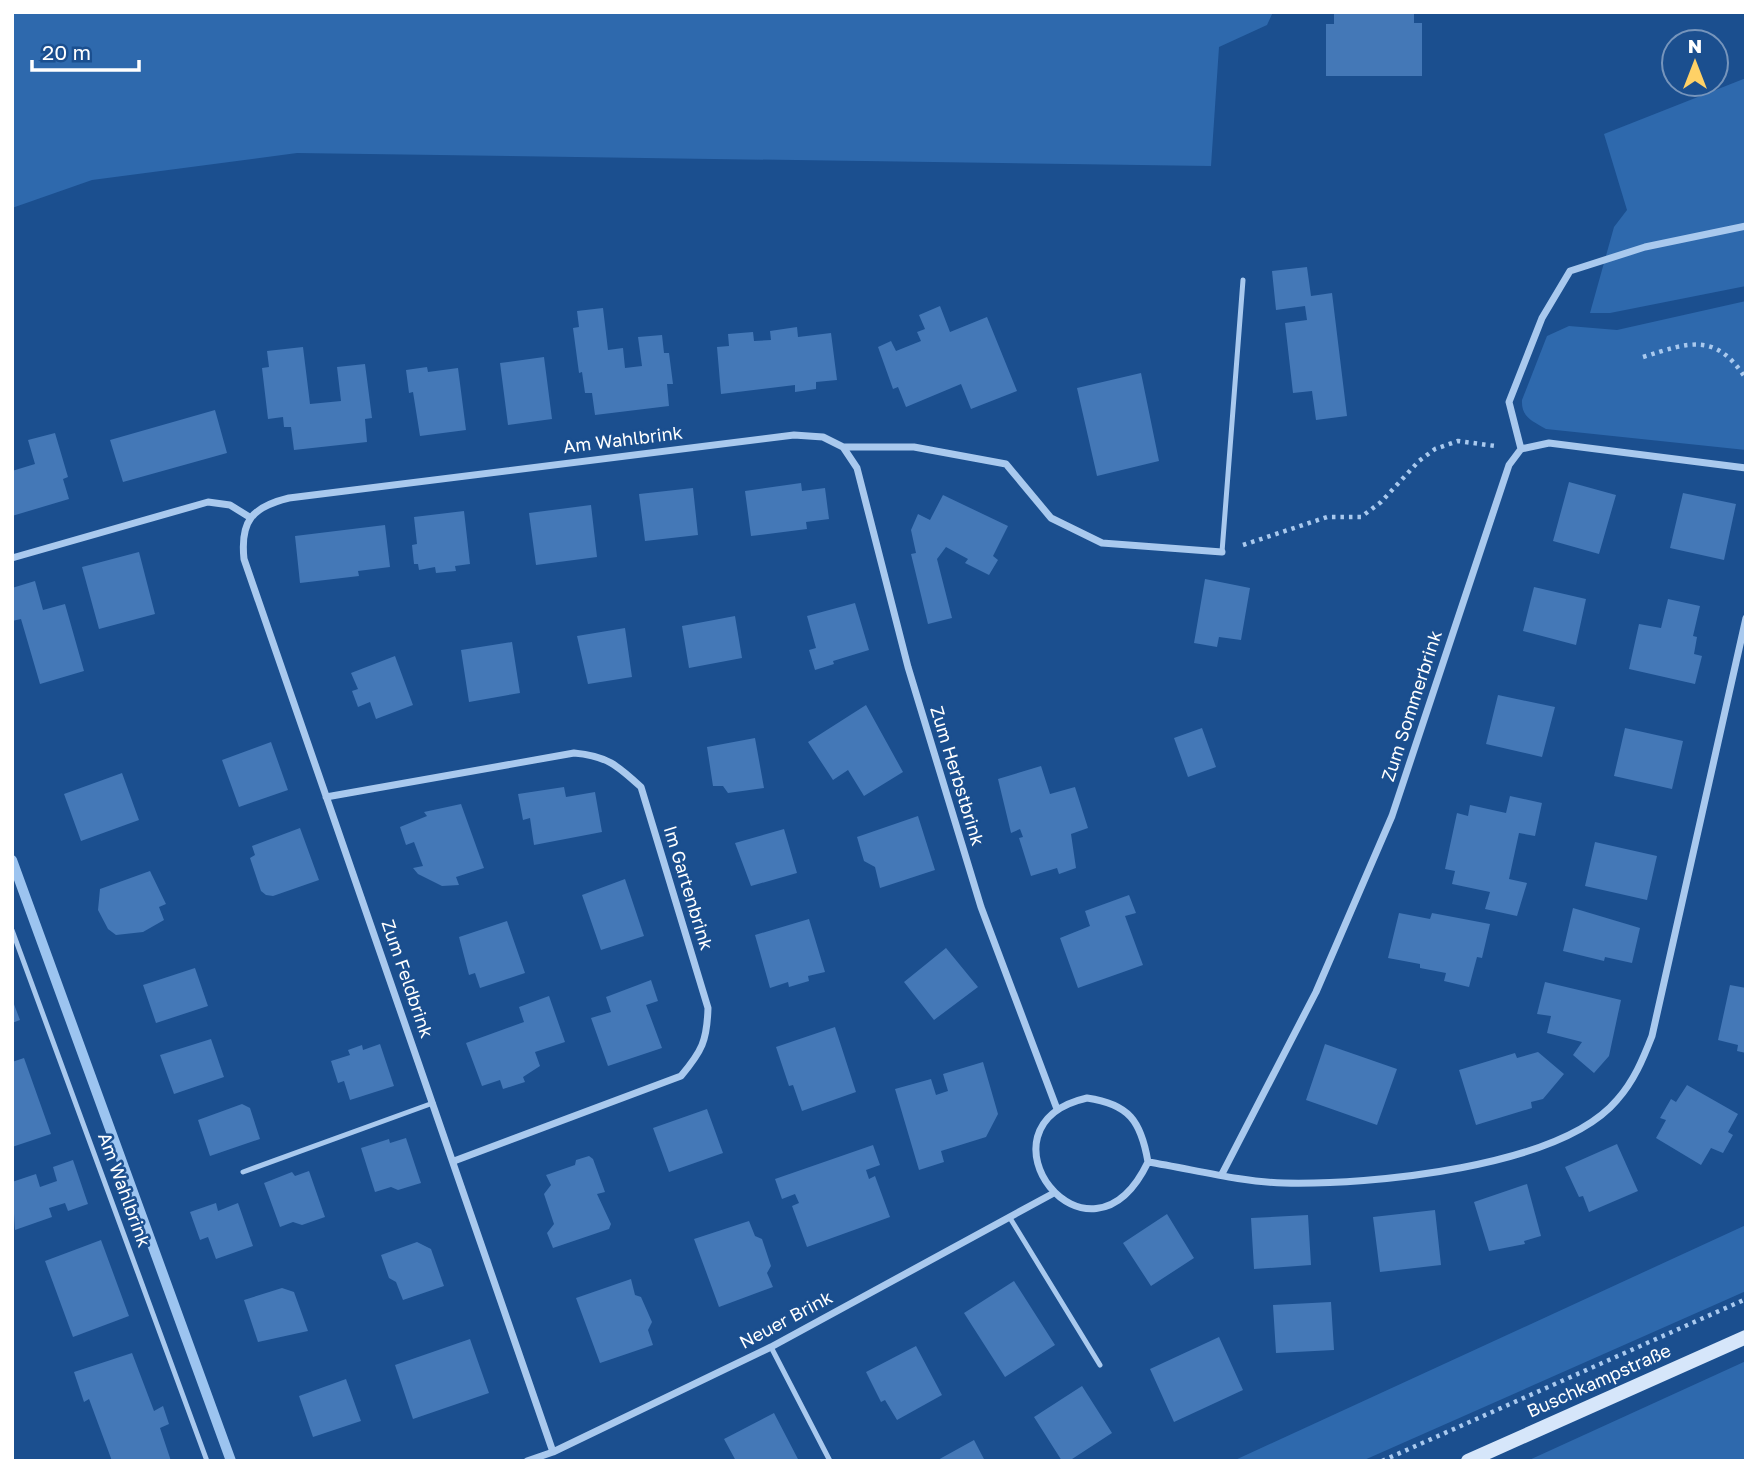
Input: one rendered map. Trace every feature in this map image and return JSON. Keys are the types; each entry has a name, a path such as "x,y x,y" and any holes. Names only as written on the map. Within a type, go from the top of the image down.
{"main road":[{"name":"Buschkampstraße","path":"1468,1461 1746,1337"}],"street":[{"path":"1746,226 1644,247 1570,271 1542,318 1509,401 1521,449 1549,443 1746,468"},
{"name":"Am Wahlbrink","path":"251,518 266,504 289,498 794,435 823,437 843,447 914,447 1006,464 1051,518 1102,543 1222,552"},
{"name":"Zum Herbstbrink","path":"843,447 858,468 908,667 981,907 1057,1109"},
{"name":"Zum Sommerbrink","path":"1222,1174 1316,992 1392,816 1509,465 1521,449"},
{"path":"12,558 208,502 230,505 251,518"},
{"name":"Zum Feldbrink","path":"251,518 242,535 244,559 554,1452"},
{"path":"1148,1162 1281,1183 1346,1182 1429,1174 1486,1163 1540,1147 1584,1126 1616,1102 1637,1073 1652,1036 1746,618"},
{"name":"Im Gartenbrink","path":"326,797 574,752 599,756 620,767 640,787 708,1008 708,1033 701,1052 681,1076 454,1161"},
{"path":"1087,1098 1108,1101 1123,1108 1139,1126 1148,1162 1130,1193 1110,1206 1079,1207 1052,1194 1037,1170 1035,1151 1041,1128 1057,1109 1087,1098"},
{"name":"Neuer Brink","path":"527,1461 554,1452 771,1347 1052,1194"}],"lane":[{"path":"1222,552 1243,280"},
{"name":"Am Wahlbrink","path":"12,930 207,1461"},
{"path":"243,1172 433,1103"},
{"path":"1010,1218 1100,1365"},
{"path":"771,1347 830,1461"}],"path":[{"path":"1643,357 1678,345 1703,344 1721,349 1733,360 1746,379"},
{"path":"1222,552 1327,517 1361,517 1381,502 1419,461 1435,449 1458,441 1521,449"},
{"path":"1382,1461 1746,1299"}],"shaded area":[{"path":"12,12 1273,12 1267,25 1219,47 1211,166 297,153 92,180 12,208"},
{"path":"1746,78 1746,286 1610,313 1590,313 1614,227 1627,210 1604,134 1695,98 1730,98 1730,84"},
{"path":"1746,301 1746,450 1546,429 1528,418 1523,411 1522,400 1547,336 1569,326 1617,330"},
{"path":"1746,1225 1746,1291 1362,1461 1233,1461"},
{"path":"1746,1361 1746,1461 1527,1461"}],"building":[{"path":"1334,12 1414,12 1414,23 1422,23 1422,76 1326,76 1326,24 1334,24"},
{"path":"1307,267 1311,296 1332,293 1347,416 1316,420 1312,391 1293,393 1285,323 1307,320 1305,306 1276,310 1272,271"},
{"path":"940,306 950,332 987,317 1017,391 971,409 961,384 906,407 898,387 893,389 878,347 891,341 896,351 921,341 917,332 925,329 919,315"},
{"path":"603,308 608,350 623,348 625,368 642,366 638,337 662,335 664,353 669,353 673,384 667,384 669,406 595,415 592,393 585,393 582,372 579,373 573,328 579,327 577,311"},
{"path":"797,327 798,337 831,333 837,380 816,382 816,389 795,392 795,385 721,394 717,347 729,346 728,334 753,332 754,341 771,340 770,331"},
{"path":"303,347 310,404 341,401 337,367 365,364 372,418 365,419 367,442 294,450 291,427 284,427 283,417 268,419 262,368 269,367 267,351"},
{"path":"544,357 552,419 508,425 500,363"},
{"path":"427,367 428,372 458,368 466,430 420,436 413,392 409,393 406,370"},
{"path":"1141,373 1159,461 1097,476 1077,388"},
{"path":"215,410 227,453 123,482 110,440"},
{"path":"55,433 68,477 63,479 69,499 12,516 12,471 35,464 28,440"},
{"path":"1569,482 1616,495 1599,554 1553,541"},
{"path":"801,483 802,491 825,488 829,519 806,522 807,529 751,536 745,491"},
{"path":"693,488 698,535 645,541 639,494"},
{"path":"1683,493 1736,504 1724,560 1670,548"},
{"path":"943,495 1008,526 993,556 998,560 989,575 965,563 968,559 946,547 937,559 952,618 928,624 911,554 916,553 911,530 918,514 930,520"},
{"path":"591,505 597,557 536,565 529,513"},
{"path":"464,511 470,564 455,566 456,571 436,573 435,567 419,570 418,564 414,564 412,545 417,544 414,517"},
{"path":"385,525 390,567 358,571 359,576 300,583 295,536"},
{"path":"139,552 155,614 99,629 82,567"},
{"path":"1205,579 1250,588 1241,640 1219,637 1217,647 1194,643"},
{"path":"35,581 43,610 65,604 84,671 40,684 21,619 12,621 12,588"},
{"path":"1534,587 1586,599 1576,645 1523,631"},
{"path":"1668,599 1700,606 1693,636 1697,637 1694,654 1702,656 1695,684 1629,669 1639,624 1661,628"},
{"path":"855,603 869,650 833,661 834,664 815,670 809,650 816,648 807,616"},
{"path":"735,616 742,658 689,668 682,626"},
{"path":"625,628 632,677 588,684 577,636"},
{"path":"512,642 520,693 469,702 461,650"},
{"path":"395,656 413,705 376,719 370,702 358,707 352,691 358,689 351,673"},
{"path":"1498,695 1555,707 1542,757 1486,744"},
{"path":"866,705 903,772 864,796 848,770 833,780 808,742"},
{"path":"1202,728 1216,767 1188,777 1174,738"},
{"path":"1625,728 1683,741 1672,789 1614,776"},
{"path":"755,738 764,788 728,793 723,786 713,786 707,747"},
{"path":"271,742 288,790 239,807 222,760"},
{"path":"1041,766 1050,794 1075,787 1088,828 1071,834 1076,868 1059,874 1057,868 1031,876 1019,838 1023,837 1020,829 1011,833 998,779"},
{"path":"122,773 139,820 81,841 64,794"},
{"path":"564,787 566,797 595,792 602,832 534,845 530,818 523,820 518,794"},
{"path":"1510,796 1542,803 1535,836 1519,833 1509,879 1527,883 1517,916 1485,909 1490,892 1452,884 1455,871 1445,869 1457,813 1468,816 1470,805 1506,813"},
{"path":"461,804 484,868 456,877 459,885 442,886 418,874 413,868 423,866 414,842 406,845 400,827 427,816 424,812"},
{"path":"918,816 935,870 880,888 875,867 864,861 857,837"},
{"path":"300,828 319,880 273,896 266,895 261,891 250,858 255,855 252,846"},
{"path":"784,829 797,873 751,886 735,843"},
{"path":"1595,842 1657,856 1647,900 1585,886"},
{"path":"150,871 166,904 159,907 164,920 143,932 116,935 108,929 98,910 100,889"},
{"path":"625,879 644,936 601,950 582,895"},
{"path":"1129,895 1136,913 1125,916 1143,965 1078,988 1060,938 1090,926 1085,911"},
{"path":"1573,908 1640,928 1632,963 1605,957 1604,961 1563,951"},
{"path":"1399,913 1430,919 1432,913 1490,924 1482,958 1477,957 1469,987 1444,981 1446,973 1420,968 1420,964 1388,958"},
{"path":"809,919 825,972 808,976 809,981 789,987 788,982 770,988 755,935"},
{"path":"507,921 525,973 480,988 475,973 469,975 459,937"},
{"path":"946,948 978,987 934,1020 904,982"},
{"path":"195,968 208,1006 156,1023 143,985"},
{"path":"651,980 658,1001 646,1005 662,1048 608,1066 591,1018 611,1012 606,997"},
{"path":"1545,982 1621,1000 1609,1056 1594,1073 1573,1055 1582,1042 1547,1033 1551,1016 1537,1014"},
{"path":"1730,985 1746,988 1746,1053 1737,1051 1738,1045 1718,1040"},
{"path":"549,996 565,1042 535,1052 540,1066 523,1077 525,1082 503,1089 500,1080 482,1086 466,1043 524,1022 519,1007"},
{"path":"12,999 20,1020 12,1023"},
{"path":"835,1027 856,1092 802,1111 793,1085 789,1086 776,1047"},
{"path":"211,1039 224,1077 174,1094 160,1055"},
{"path":"380,1044 394,1086 350,1100 344,1081 338,1083 331,1061 350,1055 348,1050 362,1045 363,1050"},
{"path":"1325,1044 1397,1069 1377,1125 1306,1100"},
{"path":"1538,1052 1564,1074 1543,1099 1531,1102 1532,1108 1476,1125 1459,1070 1515,1053 1517,1058"},
{"path":"24,1058 51,1134 12,1147 12,1062"},
{"path":"983,1062 998,1114 986,1137 941,1151 944,1162 919,1170 895,1089 931,1079 936,1095 948,1091 943,1074"},
{"path":"1687,1085 1738,1114 1728,1132 1733,1135 1723,1153 1711,1148 1701,1165 1656,1138 1666,1120 1660,1118 1671,1099 1676,1102"},
{"path":"242,1104 250,1108 260,1139 210,1156 198,1120"},
{"path":"707,1109 723,1153 669,1172 653,1128"},
{"path":"406,1138 421,1183 398,1190 391,1187 375,1192 361,1148 389,1139 390,1143"},
{"path":"1617,1144 1638,1191 1589,1212 1583,1196 1579,1197 1565,1167"},
{"path":"873,1145 880,1165 866,1170 869,1179 875,1176 890,1217 807,1247 792,1206 799,1203 795,1194 782,1199 775,1179"},
{"path":"589,1156 593,1159 605,1192 597,1194 611,1224 609,1229 553,1248 547,1233 554,1224 544,1194 551,1185 546,1175 575,1165 576,1160"},
{"path":"73,1160 88,1204 68,1211 65,1203 49,1208 52,1217 15,1230 12,1182 36,1174 40,1187 57,1181 53,1167"},
{"path":"309,1171 325,1217 302,1225 293,1222 280,1227 264,1183 292,1172 295,1176"},
{"path":"1527,1184 1541,1236 1524,1241 1525,1244 1489,1251 1474,1202"},
{"path":"216,1203 218,1211 238,1203 253,1246 216,1259 208,1237 200,1240 190,1212"},
{"path":"1435,1210 1441,1265 1380,1272 1373,1217"},
{"path":"1167,1214 1194,1258 1151,1286 1123,1243"},
{"path":"1308,1215 1311,1265 1254,1269 1251,1218"},
{"path":"749,1221 755,1236 762,1239 771,1266 767,1273 773,1287 719,1307 694,1239"},
{"path":"101,1240 129,1316 73,1337 45,1261"},
{"path":"417,1242 431,1249 444,1286 403,1300 396,1282 389,1278 381,1255"},
{"path":"631,1279 635,1295 641,1297 652,1322 648,1330 653,1345 600,1363 576,1298"},
{"path":"1014,1281 1055,1345 1005,1377 964,1313"},
{"path":"282,1288 294,1292 308,1331 258,1342 244,1300"},
{"path":"1331,1302 1334,1350 1276,1353 1273,1305"},
{"path":"1219,1337 1243,1390 1174,1422 1150,1369"},
{"path":"470,1339 489,1393 413,1419 395,1365"},
{"path":"916,1346 942,1395 897,1420 885,1400 881,1402 866,1372"},
{"path":"132,1353 154,1411 163,1406 169,1424 160,1428 171,1461 112,1461 89,1399 84,1402 74,1372"},
{"path":"346,1379 361,1421 313,1437 299,1396"},
{"path":"1082,1386 1112,1433 1069,1461 1062,1461 1034,1417"},
{"path":"774,1413 799,1461 736,1461 724,1439"},
{"path":"974,1440 985,1461 936,1461"}],"waterway":[{"path":"12,860 231,1461"}]}
